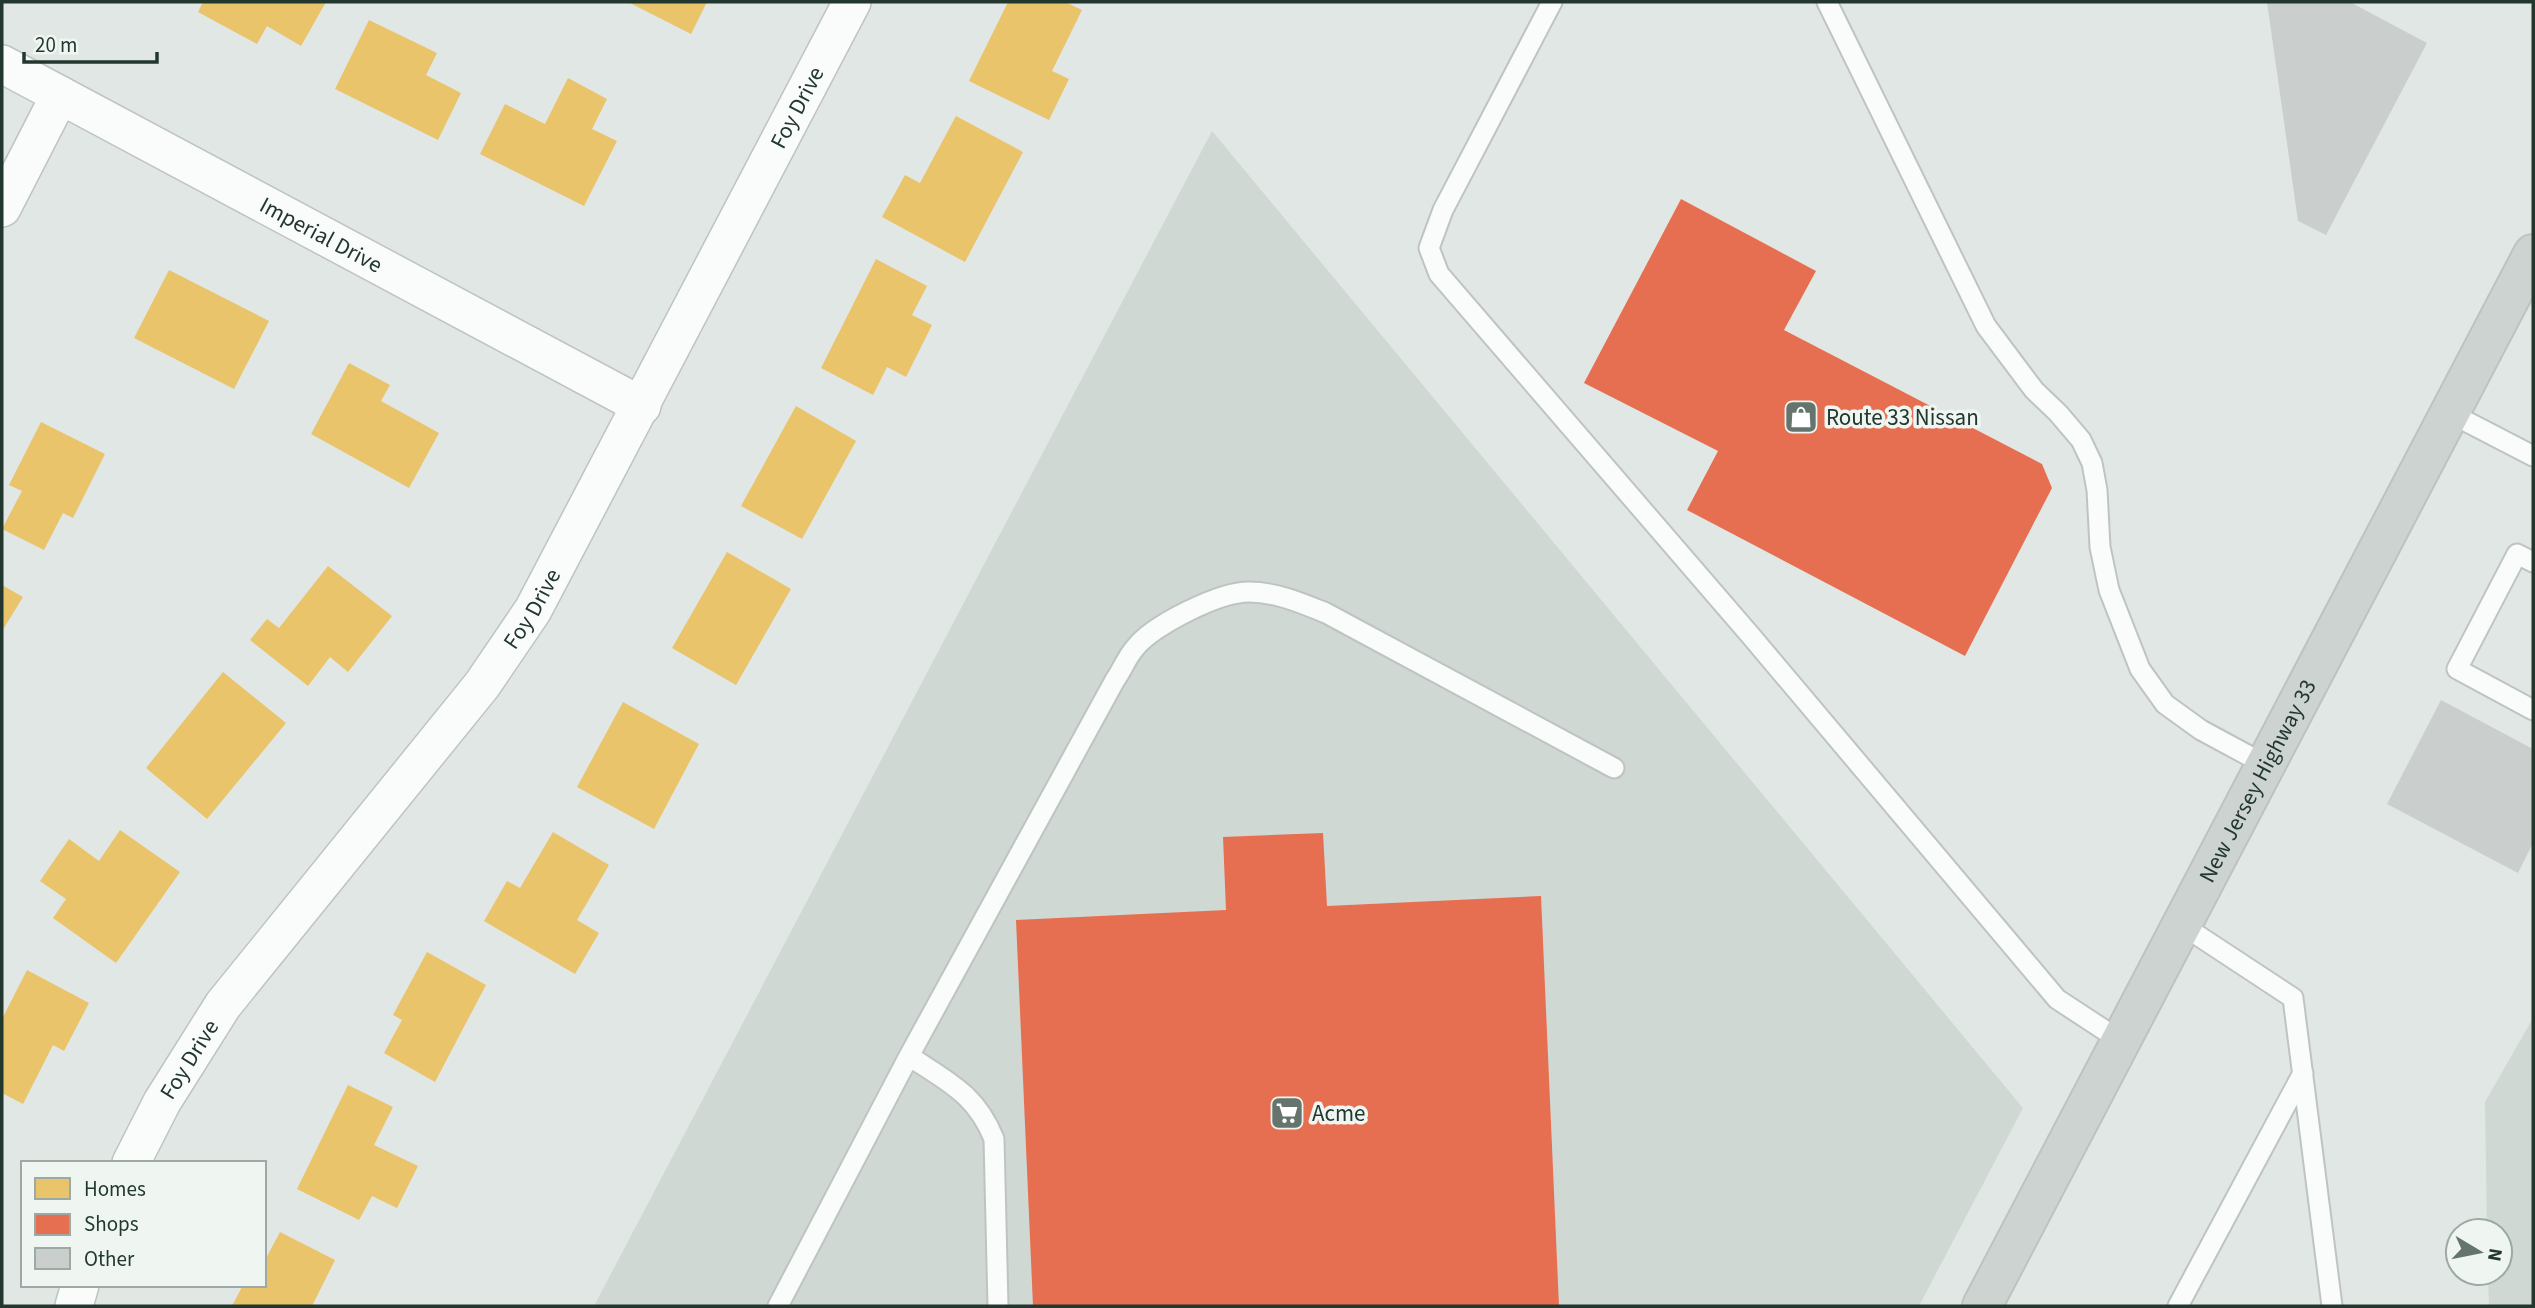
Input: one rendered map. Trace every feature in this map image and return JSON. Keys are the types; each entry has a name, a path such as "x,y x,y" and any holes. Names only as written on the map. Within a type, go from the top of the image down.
{"main road":[{"name":"New Jersey Highway 33","path":"1982,1306 2533,254"}],"street":[{"name":"Foy Drive","path":"132,1161 162,1102 223,1004 482,685 533,610 852,2"},
{"name":"Imperial Drive","path":"2,64 642,406"},
{"path":"2,208 60,95"},
{"path":"74,1306 79,1287"}],"lane":[{"path":"1552,2 1443,210 1429,248 1439,274 1751,636 2057,999 2121,1041"},
{"path":"1827,2 1986,326 2034,390 2081,440 2092,463 2097,490 2100,547 2109,590 2140,669 2165,704 2201,730 2266,765"},
{"path":"2450,413 2533,456"},
{"path":"2533,562 2517,554 2457,669 2533,710"},
{"path":"778,1306 909,1056 1136,646 1169,622 1209,601 1247,592 1288,597 1326,613 1614,768"},
{"path":"2182,925 2293,998 2332,1306"},
{"path":"909,1056 969,1097 986,1118 994,1139 998,1306"},
{"path":"2178,1306 2304,1073"}],"shaded area":[{"path":"1212,131 2023,1108 1919,1306 594,1306"},
{"path":"2533,1018 2533,1306 2489,1306 2488,1287 2514,1287 2514,1217 2487,1217 2485,1102"}],"building: Homes":[{"path":"203,2 326,2 301,46 267,26 257,44 198,12"},
{"path":"628,2 707,2 691,34"},
{"path":"1008,2 1065,2 1082,10 1052,71 1069,79 1049,120 969,81"},
{"path":"369,20 437,53 426,75 461,93 438,140 335,89"},
{"path":"568,78 607,99 592,129 617,141 584,206 480,154 505,104 545,124"},
{"path":"956,116 1023,152 965,262 882,217 905,175 920,183"},
{"path":"876,259 927,286 912,315 932,325 906,377 887,367 873,395 821,368"},
{"path":"169,270 269,321 234,389 134,338"},
{"path":"349,363 390,385 381,401 439,433 409,488 311,434"},
{"path":"796,406 856,441 802,539 741,506"},
{"path":"41,422 105,454 73,518 63,513 44,550 2,529 22,491 9,485"},
{"path":"727,552 791,589 736,685 672,648"},
{"path":"328,566 392,616 348,672 330,657 308,686 250,640 267,619 279,628"},
{"path":"2,585 23,597 2,631"},
{"path":"223,672 286,723 207,819 146,768"},
{"path":"623,702 699,744 654,829 577,787"},
{"path":"120,830 180,872 116,963 53,918 66,899 40,881 69,839 99,861"},
{"path":"553,832 609,865 577,920 599,933 575,974 484,921 507,881 520,888"},
{"path":"427,952 486,985 435,1082 384,1053 402,1020 393,1015"},
{"path":"27,970 89,1003 64,1051 53,1045 23,1104 2,1093 2,1019"},
{"path":"348,1085 393,1107 374,1145 418,1166 397,1208 372,1196 359,1220 297,1189"},
{"path":"280,1232 335,1260 312,1306 232,1306 242,1287 266,1287 266,1258"}],"building: Shops":[{"name":"Route 33 Nissan","path":"1681,199 1816,271 1784,330 2042,464 2052,488 1965,656 1687,510 1718,451 1584,383"},
{"name":"Acme","path":"1323,833 1327,906 1541,896 1559,1306 1033,1306 1016,920 1226,910 1223,837"}],"building: Other":[{"path":"2267,2 2350,2 2427,43 2326,235 2298,221"},
{"path":"2441,700 2533,749 2533,843 2518,873 2387,804"}],"place":[{"name":"Route 33 Nissan","path":"1801,417"},
{"name":"Acme","path":"1287,1113"}]}
